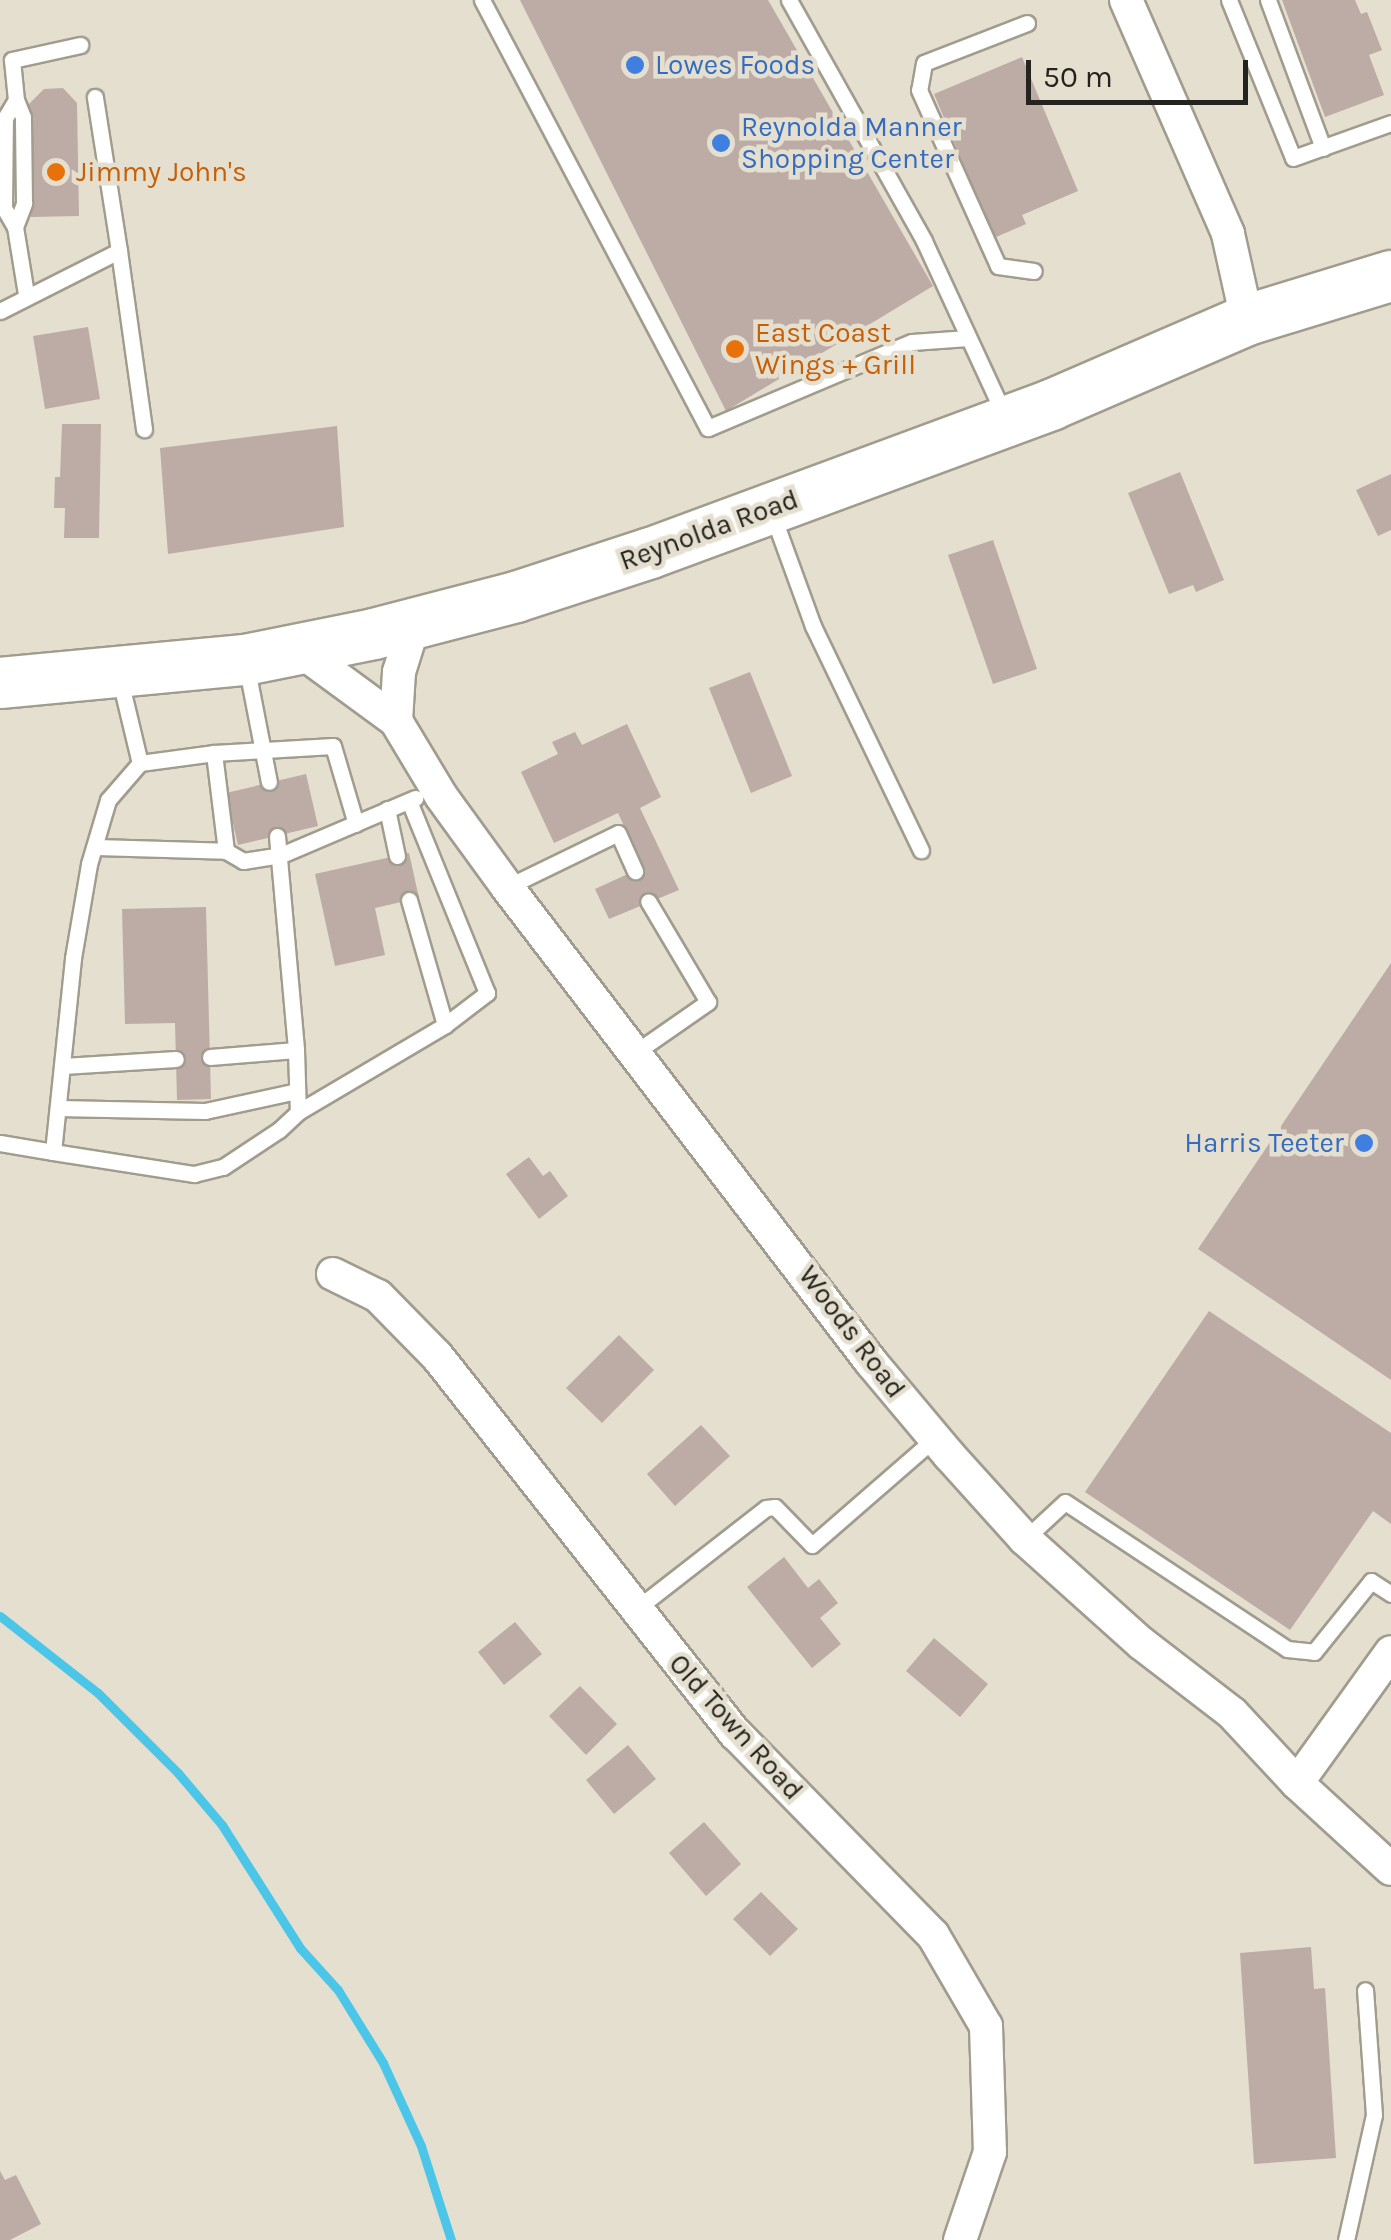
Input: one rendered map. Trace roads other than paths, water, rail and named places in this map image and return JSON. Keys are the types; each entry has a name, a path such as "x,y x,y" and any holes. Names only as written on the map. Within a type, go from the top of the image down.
{"main road":[{"name":"Reynolda Road","path":"0,683 245,660 516,598 1007,420 1247,320 1391,276"}],"street":[{"path":"1127,0 1228,234 1247,320"},
{"path":"396,721 399,672 414,624"},
{"name":"Woods Road","path":"298,649 396,721 422,794 507,887 871,1362 935,1438 1025,1538 1141,1644 1232,1713 1298,1783 1391,1869"},
{"name":"Old Town Road","path":"333,1274 378,1296 437,1356 736,1734 933,1935 986,2026 990,2152 960,2240"},
{"path":"1298,1783 1391,1652"}],"lane":[{"path":"482,0 708,428 912,342 968,338"},
{"path":"790,0 924,241 1007,420"},
{"path":"1229,0 1293,158 1391,122"},
{"path":"1268,0 1323,148"},
{"path":"1027,24 924,63 919,90 998,266 1034,271"},
{"path":"26,294 15,227 4,208 5,118 16,100 12,60 80,45"},
{"path":"95,97 144,429"},
{"path":"0,311 26,294 118,251"},
{"path":"770,508 814,626 921,850"},
{"path":"245,660 270,782"},
{"path":"118,674 140,763"},
{"path":"53,1152 74,958 95,847 108,800 140,763 214,753 332,746 356,824"},
{"path":"214,753 226,850"},
{"path":"0,1143 194,1174 223,1167 279,1130 298,1112 445,1026 486,994 422,794 281,855 243,861 226,850 95,847"},
{"path":"387,809 398,856"},
{"path":"507,887 618,833 634,871"},
{"path":"276,836 281,855 298,1112"},
{"path":"409,900 445,1026"},
{"path":"636,1052 708,1002 648,901"},
{"path":"210,1057 296,1050"},
{"path":"62,1066 176,1059"},
{"path":"58,1108 204,1111 296,1091"},
{"path":"635,1610 766,1508 775,1507 812,1546 935,1438"},
{"path":"1025,1538 1064,1502 1287,1649 1314,1652 1372,1581 1391,1594"},
{"path":"1346,2240 1374,2115 1365,1990"}],"waterway":[{"path":"0,1616 98,1693 178,1773 222,1825 300,1948 338,1990 383,2063 421,2146 451,2240"}],"place":[{"name":"Lowes Foods","path":"635,65"},
{"name":"Reynolda Manner Shopping Center","path":"721,143"},
{"name":"Jimmy John's","path":"56,172"},
{"name":"East Coast Wings + Grill","path":"735,349"},
{"name":"Harris Teeter","path":"1364,1143"}]}
